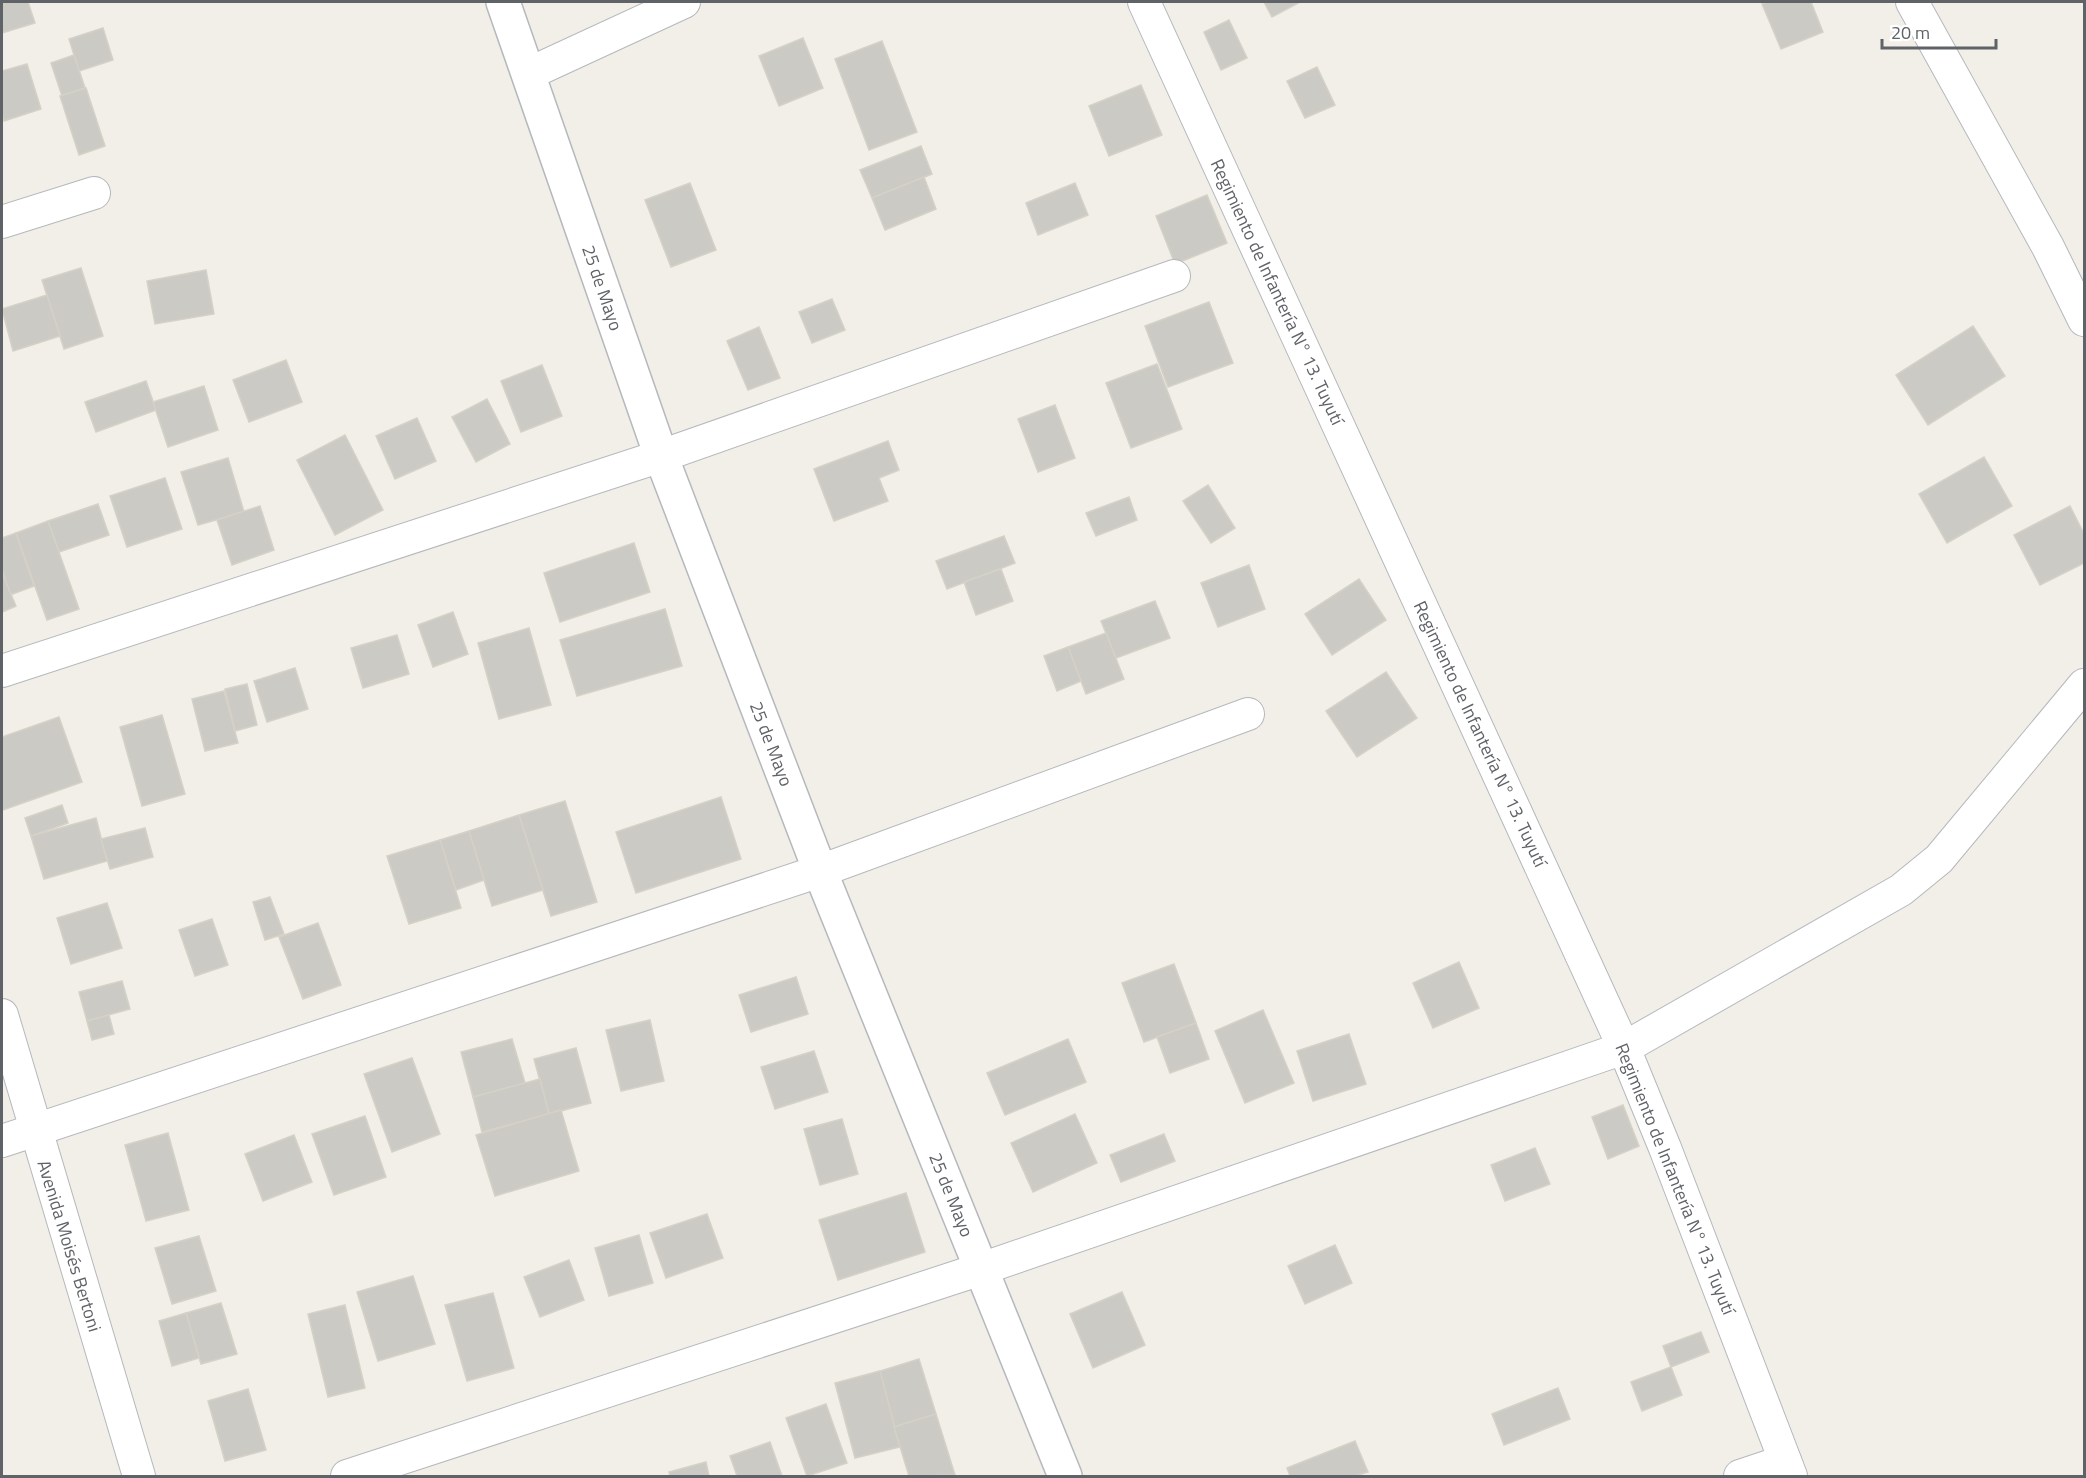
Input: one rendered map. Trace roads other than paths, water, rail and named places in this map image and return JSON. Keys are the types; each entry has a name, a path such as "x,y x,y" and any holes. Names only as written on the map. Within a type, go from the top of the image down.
{"street":[{"name":"25 de Mayo","path":"503,2 661,456 819,871 1065,1476"},
{"path":"528,74 684,2"},
{"name":"Regimiento de Infantería N° 13. Tuyutí","path":"1144,2 1624,1048 1665,1148 1788,1469"},
{"path":"1912,2 2048,247 2085,320"},
{"path":"2,222 94,193"},
{"path":"2,671 661,456 1174,276"},
{"path":"347,1476 981,1269 1624,1048 1901,890 1940,859 2085,685"},
{"path":"2,1141 819,871 1248,714"},
{"name":"Avenida Moisés Bertoni","path":"2,1015 34,1130 139,1476"},
{"path":"1740,1476 1788,1469"}]}
